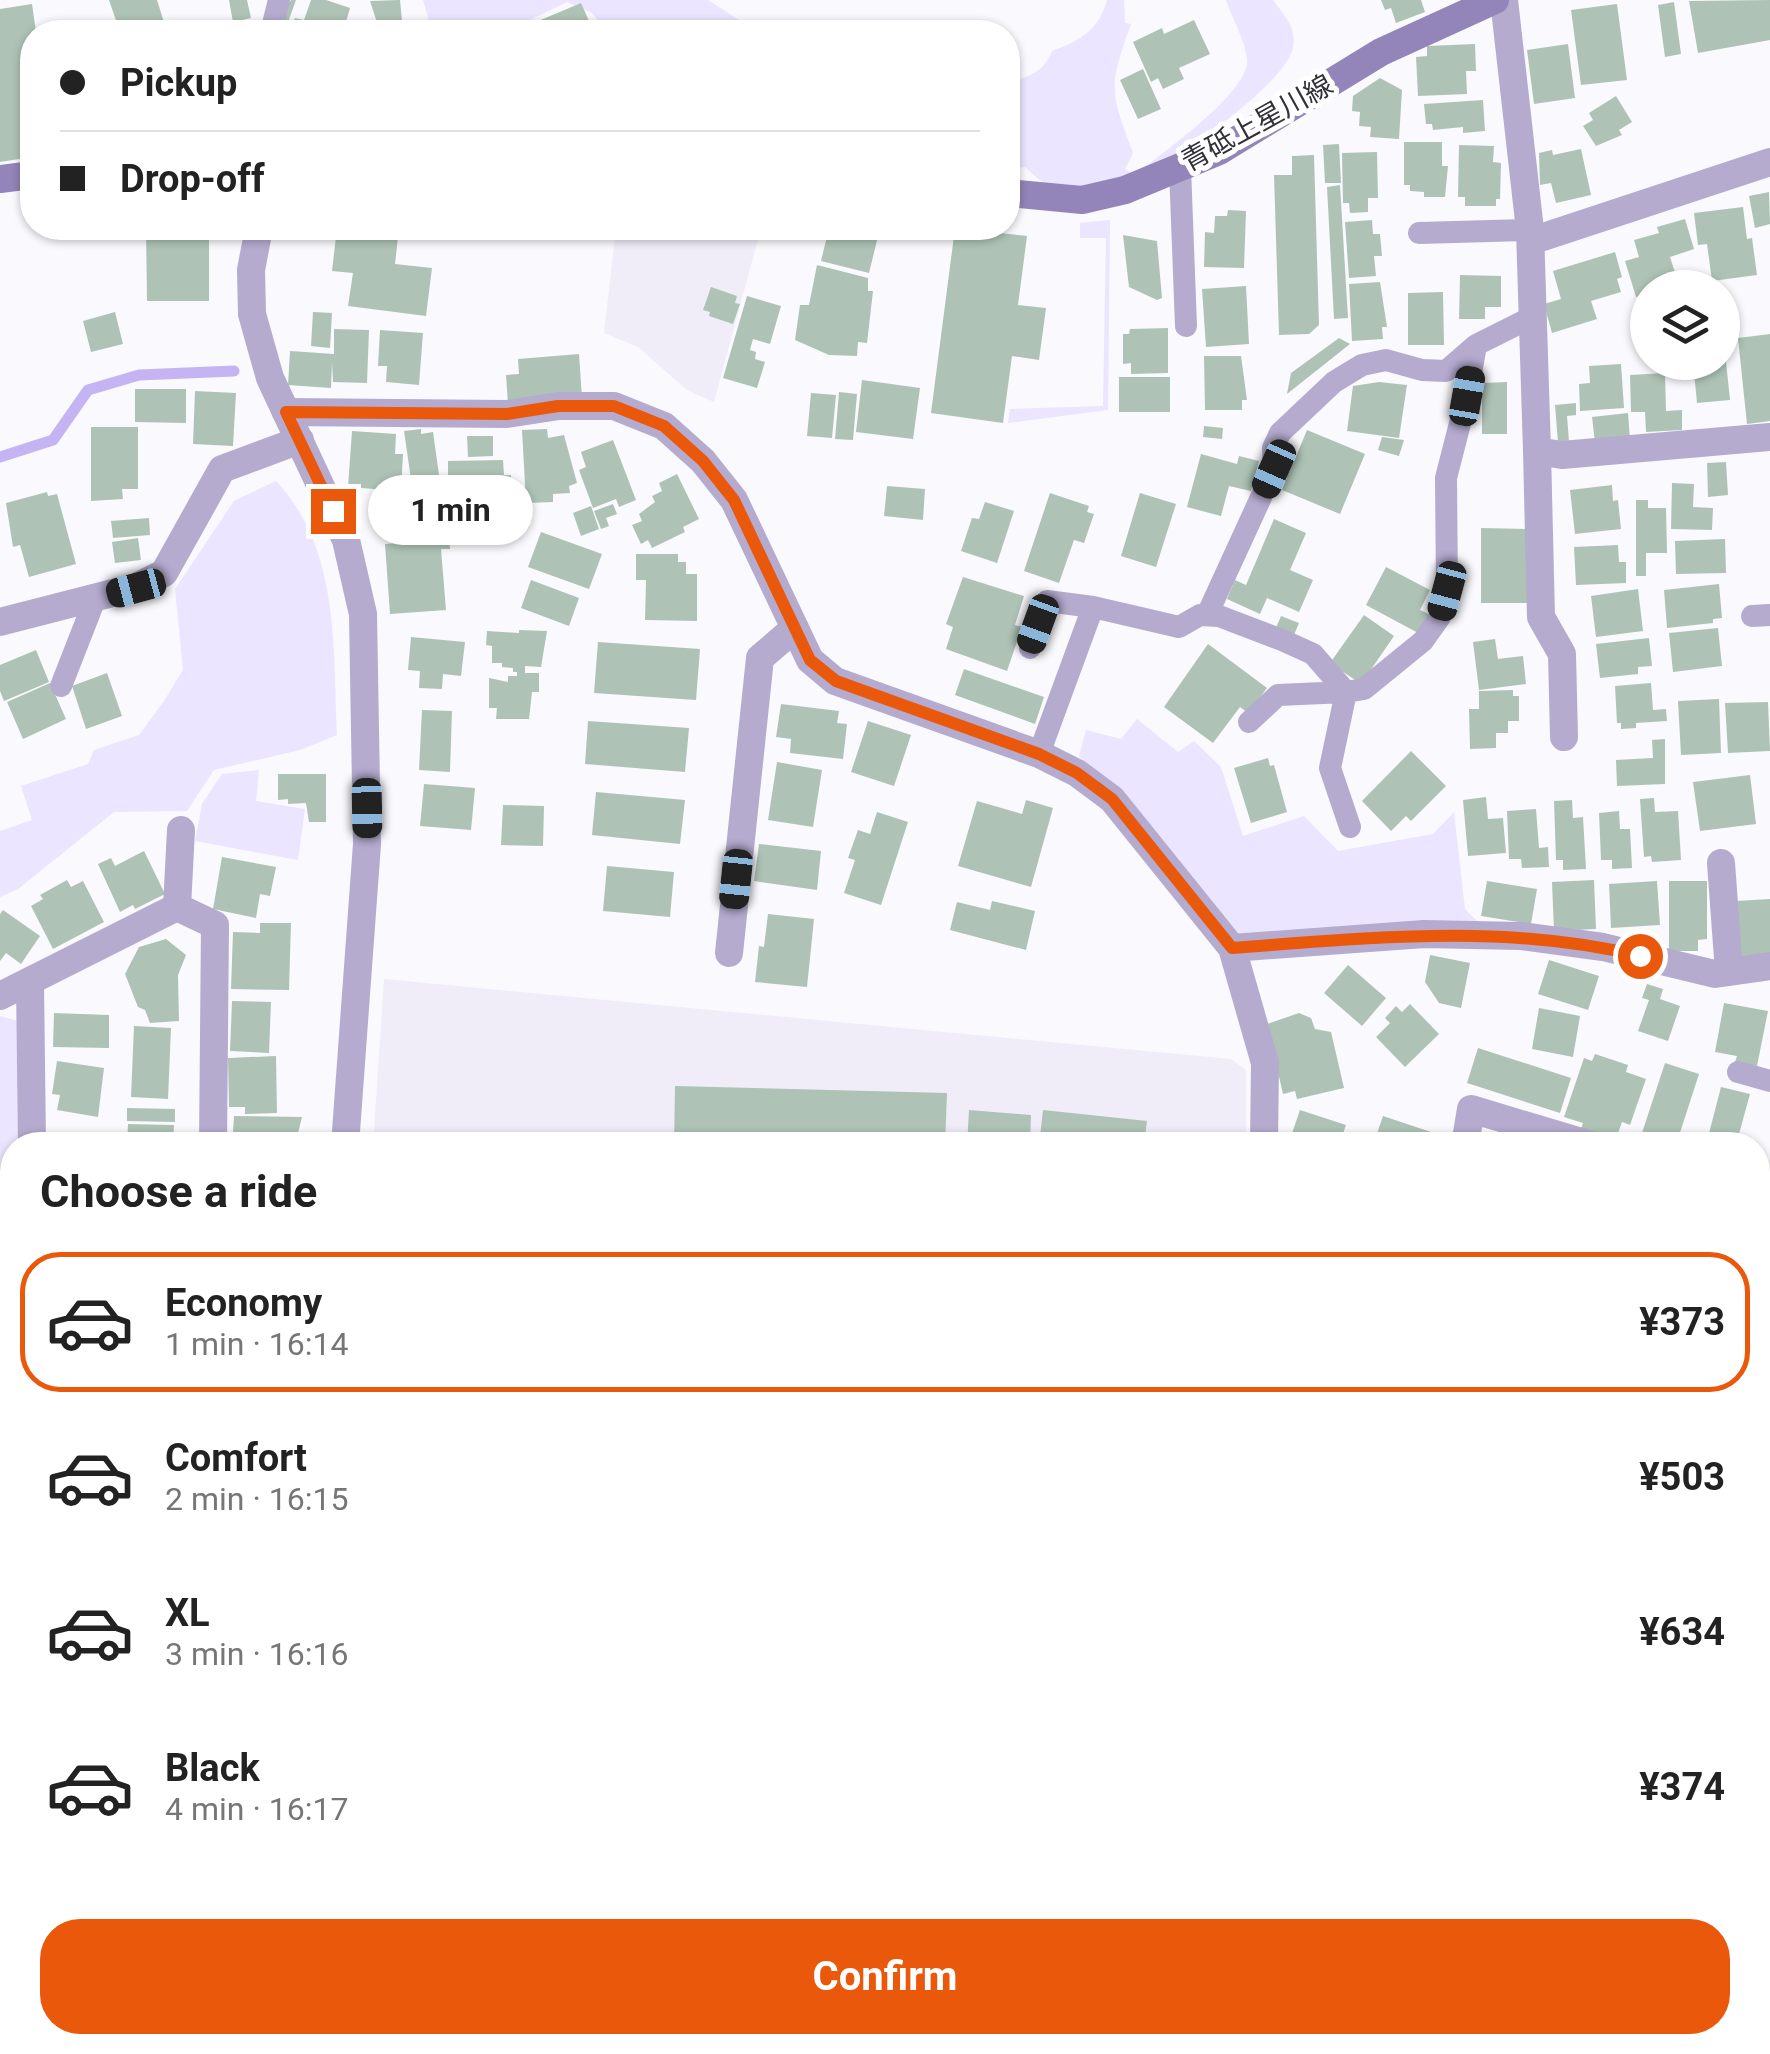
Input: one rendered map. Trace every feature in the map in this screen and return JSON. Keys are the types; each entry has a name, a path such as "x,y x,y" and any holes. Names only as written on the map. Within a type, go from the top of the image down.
{"main road":[{"name":"青砥上星川線","path":"1020,194 1082,200 1125,190 1180,168 1253,131 1381,52 1495,0"}],"street":[{"path":"1504,0 1531,235 1542,617 1562,654 1564,738"},
{"path":"1531,235 1770,162"},
{"path":"257,240 251,270 252,314 270,378 346,540 363,614 367,844 346,1132"},
{"path":"286,412 507,414 558,406 614,406 664,426 703,461 734,500 810,660 836,681 1039,754 1077,773 1112,799 1232,948 1265,1063 1264,1132"},
{"path":"1538,450 1562,455 1770,437"},
{"path":"0,622 136,588 164,572 222,470 300,440"},
{"path":"729,953 760,658 795,628"},
{"path":"178,908 181,830"},
{"path":"1721,863 1730,972"},
{"path":"0,996 178,908"},
{"path":"178,908 215,925 213,1132"},
{"path":"1232,948 1424,934 1522,936 1603,947 1715,974 1770,966"},
{"path":"30,982 32,1132"},
{"path":"1467,1132 1470,1109 1547,1132"}],"lane":[{"path":"1180,168 1186,326"},
{"path":"1418,233 1531,235"},
{"path":"1207,615 1274,469 1273,448 1280,433 1334,382 1362,364 1386,360 1422,370 1446,371 1476,345 1534,316"},
{"path":"1250,722 1278,695 1364,689 1423,640 1440,618 1447,591 1446,478 1476,345"},
{"path":"61,686 95,599"},
{"path":"1030,648 1047,601 1178,626 1200,615 1219,616 1313,654 1346,692"},
{"path":"1039,754 1093,607"},
{"path":"1346,692 1330,768 1350,826"},
{"path":"1738,1072 1770,1081"}],"shaded area":[{"path":"423,0 708,0 739,20 598,20 592,13 567,2 530,20 429,20"},
{"path":"1107,0 1124,0 1125,23 1131,24 1118,62 1115,89 1133,153 1125,169 1131,173 1141,170 1204,119 1222,103 1245,72 1246,52 1226,0 1273,0 1291,28 1293,48 1286,63 1251,100 1158,167 1132,179 1106,184 1079,187 1043,182 1025,167 1020,167 1020,79 1035,73 1052,51 1087,33"},
{"path":"1110,220 1108,410 1008,423 1010,409 1103,406 1106,238 1080,238 1080,223"},
{"path":"615,240 758,240 714,402 687,390 638,347 604,333"},
{"path":"276,481 297,508 322,568 333,634 337,735 300,750 214,770 187,811 114,812 18,889 0,897 0,831 32,820 21,786 88,764 94,750 139,735 183,670 175,589 234,501"},
{"path":"1137,719 1178,752 1194,741 1221,767 1243,836 1304,816 1338,851 1433,834 1454,812 1465,909 1482,926 1240,941 1079,756 1086,730 1121,739"},
{"path":"259,770 256,801 305,809 298,860 195,841 202,804 222,774"},
{"path":"384,979 1231,1059 1246,1070 1246,1132 374,1132"},
{"path":"0,1016 18,1021 20,1132 0,1132"}],"building":[{"path":"109,0 157,0 163,20 116,20"},
{"path":"229,0 247,0 251,18 233,20"},
{"path":"291,0 296,0 289,20 278,20"},
{"path":"311,0 326,0 350,8 346,20 304,20"},
{"path":"400,0 402,20 376,20 370,1"},
{"path":"1381,0 1421,0 1425,12 1396,23 1391,8 1385,10"},
{"path":"1770,0 1770,40 1698,53 1689,1"},
{"path":"1674,2 1681,54 1665,57 1658,5"},
{"path":"581,3 589,20 541,20"},
{"path":"32,4 34,20 20,20 20,159 0,162 0,9"},
{"path":"1617,4 1627,80 1581,85 1571,10"},
{"path":"1194,20 1210,54 1179,68 1184,79 1163,89 1158,78 1151,82 1133,42 1162,28 1164,34"},
{"path":"1475,44 1476,71 1466,71 1467,94 1418,96 1416,57 1427,56 1427,46"},
{"path":"1568,44 1575,98 1534,104 1527,50"},
{"path":"1143,69 1161,109 1138,119 1120,80"},
{"path":"1380,78 1402,90 1399,139 1370,137 1371,127 1359,126 1360,112 1352,111 1353,96"},
{"path":"1616,96 1632,122 1619,130 1622,135 1596,146 1583,126 1593,120 1589,113"},
{"path":"1483,100 1485,131 1463,133 1463,127 1433,130 1432,124 1426,124 1424,104"},
{"path":"1404,142 1442,142 1442,166 1448,166 1445,197 1424,197 1424,192 1410,191 1410,185 1404,185"},
{"path":"1339,144 1341,183 1325,183 1323,145"},
{"path":"1459,145 1494,146 1493,162 1501,163 1500,199 1496,199 1496,206 1465,206 1465,197 1458,197"},
{"path":"1581,149 1591,195 1556,203 1551,183 1540,185 1539,153 1552,150 1553,155"},
{"path":"1377,152 1378,198 1368,198 1368,212 1350,213 1349,203 1343,203 1342,153"},
{"path":"1314,155 1319,325 1309,334 1279,335 1274,175 1292,175 1292,156"},
{"path":"1340,185 1348,318 1334,319 1327,187"},
{"path":"1769,192 1770,224 1755,228 1749,196"},
{"path":"1743,207 1757,275 1740,277 1740,270 1711,270 1707,244 1698,245 1694,213"},
{"path":"1228,210 1246,211 1244,268 1204,267 1205,232 1214,233 1215,216 1227,216"},
{"path":"1685,219 1694,249 1670,257 1674,270 1630,270 1630,277 1625,261 1639,257 1634,240 1659,233 1657,227"},
{"path":"1372,220 1373,234 1380,234 1382,256 1374,256 1376,276 1349,278 1345,222"},
{"path":"1020,235 1027,236 1018,305 1046,308 1039,360 1012,356 1003,423 931,413 953,240 1020,240"},
{"path":"1123,235 1157,241 1162,298 1157,300 1129,287"},
{"path":"146,240 209,240 209,301 147,301"},
{"path":"336,240 398,240 395,264 432,268 426,316 348,306 353,273 332,271"},
{"path":"826,240 877,240 869,273 821,261"},
{"path":"1615,252 1622,277 1617,279 1621,292 1591,301 1597,319 1552,333 1544,304 1561,299 1553,271"},
{"path":"817,265 868,278 868,291 873,291 867,343 858,342 857,356 829,355 795,340 800,305 809,305"},
{"path":"1460,275 1501,276 1501,307 1485,307 1485,319 1459,319"},
{"path":"1380,282 1387,327 1382,327 1383,339 1352,341 1349,284"},
{"path":"1246,286 1249,344 1206,347 1202,289"},
{"path":"711,287 737,296 735,303 740,304 733,324 703,310"},
{"path":"1443,292 1444,345 1408,345 1408,293"},
{"path":"747,296 781,306 770,344 753,339 750,350 756,352 755,359 765,362 757,388 723,378"},
{"path":"115,312 123,344 91,352 83,321"},
{"path":"313,312 332,313 330,348 311,346"},
{"path":"1168,328 1168,373 1131,374 1131,363 1123,364 1123,334 1129,334 1130,329"},
{"path":"334,329 369,330 367,383 333,382 332,362 331,388 288,385 290,351 334,354"},
{"path":"380,330 423,333 419,385 386,382 387,366 378,366"},
{"path":"1770,334 1770,421 1747,424 1740,338"},
{"path":"1339,338 1350,344 1287,394 1291,373"},
{"path":"579,354 582,398 508,404 506,375 519,374 518,359"},
{"path":"1204,356 1241,356 1247,400 1242,400 1242,410 1205,410"},
{"path":"1621,364 1624,408 1580,411 1579,384 1590,383 1589,366"},
{"path":"1119,377 1170,377 1170,412 1119,412"},
{"path":"862,380 920,388 913,439 856,432"},
{"path":"1630,380 1665,380 1666,411 1682,410 1682,430 1646,432 1645,412 1631,412"},
{"path":"1695,380 1728,380 1730,400 1697,403"},
{"path":"1379,382 1407,385 1399,438 1347,431 1353,386"},
{"path":"1507,382 1507,434 1482,434 1482,383"},
{"path":"135,389 186,389 186,423 135,422"},
{"path":"195,391 236,393 233,446 193,444"},
{"path":"839,392 857,394 853,440 835,439"},
{"path":"811,393 836,395 832,438 807,436"},
{"path":"1576,403 1576,415 1567,416 1569,441 1558,442 1555,405"},
{"path":"1628,413 1630,440 1595,443 1592,417"},
{"path":"1204,426 1223,428 1222,439 1203,437"},
{"path":"91,427 138,427 138,489 122,489 123,499 91,501"},
{"path":"421,429 421,434 433,432 441,489 413,493 404,431"},
{"path":"547,429 548,438 564,435 577,483 569,486 570,493 553,494 553,502 526,503 522,430"},
{"path":"1307,430 1365,454 1340,514 1282,490 1287,478 1277,474 1283,460 1293,464"},
{"path":"352,431 396,434 395,454 403,454 401,491 348,487"},
{"path":"467,436 493,436 493,456 468,457"},
{"path":"1382,437 1404,440 1399,456 1378,450"},
{"path":"613,440 636,500 619,507 616,499 593,508 579,470 586,467 581,452"},
{"path":"1201,454 1237,464 1239,456 1259,461 1251,491 1229,486 1221,516 1187,507"},
{"path":"503,460 504,475 511,475 511,486 448,487 448,461"},
{"path":"1726,462 1728,495 1708,497 1707,463"},
{"path":"677,474 699,519 683,527 685,532 652,548 648,540 641,544 632,525 642,521 639,514 655,502 652,496 662,491 659,483"},
{"path":"1672,483 1694,484 1693,507 1713,508 1712,530 1671,529"},
{"path":"1612,485 1621,529 1575,534 1570,490"},
{"path":"887,486 925,489 923,520 884,516"},
{"path":"47,492 48,496 57,494 76,564 29,577 20,545 13,547 6,503"},
{"path":"1050,493 1089,506 1087,512 1094,514 1084,543 1074,540 1059,583 1024,571"},
{"path":"1140,493 1176,504 1156,567 1121,556"},
{"path":"1636,500 1648,500 1648,508 1666,508 1667,553 1646,553 1646,576 1636,576"},
{"path":"985,502 1014,511 997,563 961,551 972,518 979,519"},
{"path":"613,504 617,514 606,518 609,526 601,529 594,511"},
{"path":"591,506 599,529 581,536 573,513"},
{"path":"149,518 150,535 113,538 111,521"},
{"path":"448,519 450,549 441,549 446,610 390,614 385,544 410,542 409,522"},
{"path":"1274,519 1306,533 1290,570 1313,580 1299,612 1267,598 1260,614 1227,599 1235,580 1246,585"},
{"path":"1481,528 1528,529 1527,603 1481,603"},
{"path":"541,532 602,554 589,589 528,567"},
{"path":"138,538 141,560 115,563 112,542"},
{"path":"1725,539 1726,573 1676,574 1675,541"},
{"path":"1618,545 1619,562 1626,562 1626,583 1576,585 1574,547"},
{"path":"636,554 678,554 678,562 686,562 686,574 697,574 697,621 645,620 646,580 636,580"},
{"path":"1386,567 1430,590 1420,610 1431,615 1420,634 1366,605"},
{"path":"963,577 1024,596 1015,625 1022,627 1007,671 946,649 953,627 946,624"},
{"path":"531,580 579,598 569,626 521,608"},
{"path":"1719,584 1722,618 1713,619 1713,623 1667,628 1664,590"},
{"path":"1638,589 1643,631 1596,637 1591,596"},
{"path":"1364,615 1394,636 1361,684 1330,663"},
{"path":"1281,616 1299,623 1294,635 1276,628"},
{"path":"1718,628 1722,666 1673,672 1669,633"},
{"path":"487,631 547,631 541,667 525,666 525,673 539,673 539,692 532,692 529,719 496,719 497,708 489,708 489,678 508,682 508,676 517,676 517,672 502,667 502,663 492,663 492,646 486,645"},
{"path":"411,637 465,642 461,676 443,674 442,689 419,688 420,671 408,670"},
{"path":"1649,638 1652,666 1638,667 1638,674 1600,678 1596,644"},
{"path":"1495,639 1498,659 1523,656 1526,684 1479,690 1473,642"},
{"path":"598,642 700,649 696,700 594,693"},
{"path":"1208,644 1267,688 1248,713 1240,707 1213,743 1164,707"},
{"path":"36,650 49,682 4,701 0,665"},
{"path":"964,669 1044,697 1035,724 955,695"},
{"path":"107,673 122,716 86,729 72,686"},
{"path":"50,683 66,719 23,739 7,702"},
{"path":"1651,683 1653,710 1666,709 1667,721 1636,723 1636,728 1621,729 1621,723 1617,723 1615,686"},
{"path":"1513,690 1513,696 1519,696 1519,721 1508,721 1508,733 1496,733 1496,748 1470,749 1469,709 1479,709 1479,691"},
{"path":"1719,699 1721,753 1681,755 1678,701"},
{"path":"1768,702 1770,751 1728,753 1725,703"},
{"path":"781,704 839,711 837,723 847,724 843,759 790,753 791,739 776,737"},
{"path":"422,710 452,711 450,772 419,770"},
{"path":"588,721 689,728 685,772 585,764"},
{"path":"868,721 911,735 894,786 851,772"},
{"path":"1665,739 1665,784 1617,786 1616,760 1653,758 1652,740"},
{"path":"1411,751 1446,786 1411,821 1406,816 1391,831 1362,801"},
{"path":"1268,758 1270,766 1274,765 1287,812 1251,823 1234,768"},
{"path":"777,762 822,770 813,827 768,820"},
{"path":"278,774 326,774 326,822 309,822 306,803 278,800"},
{"path":"1750,775 1756,824 1700,831 1693,782"},
{"path":"424,784 475,788 471,830 420,826"},
{"path":"596,792 685,800 680,844 592,835"},
{"path":"1486,797 1488,819 1503,818 1506,853 1468,856 1463,800"},
{"path":"1654,798 1655,812 1678,811 1681,860 1652,862 1651,856 1644,857 1640,799"},
{"path":"1026,800 1053,808 1031,887 958,866 977,801 1022,814"},
{"path":"1572,800 1573,818 1583,817 1586,869 1563,870 1563,860 1556,860 1554,801"},
{"path":"503,805 544,806 543,846 501,845"},
{"path":"1536,809 1539,848 1548,847 1549,867 1522,868 1521,859 1509,859 1507,811"},
{"path":"1619,811 1620,829 1630,829 1632,868 1612,869 1612,860 1601,860 1599,813"},
{"path":"877,812 908,822 881,905 844,893 855,860 848,858 858,830 870,834"},
{"path":"759,844 821,851 817,890 754,881"},
{"path":"144,851 165,894 120,912 98,864 111,858 115,866"},
{"path":"222,857 276,867 270,896 260,894 256,918 213,909"},
{"path":"607,866 674,872 670,917 603,911"},
{"path":"67,880 71,887 83,881 104,922 53,949 31,906 43,899 40,895"},
{"path":"1594,880 1596,929 1554,931 1552,882"},
{"path":"1487,881 1537,889 1531,924 1481,916"},
{"path":"1657,881 1660,925 1611,928 1609,884"},
{"path":"1669,881 1707,881 1707,939 1698,940 1698,951 1669,951"},
{"path":"1770,899 1770,956 1739,957 1736,901"},
{"path":"992,901 1035,911 1026,950 950,930 957,902 990,910"},
{"path":"3,910 40,936 21,964 6,953 0,961"},
{"path":"768,914 814,919 807,987 755,982"},
{"path":"260,923 291,923 289,990 231,989 233,932 260,933"},
{"path":"166,939 186,955 178,975 179,1021 150,1023 145,1010 138,1007 125,974 139,947"},
{"path":"1430,955 1470,963 1461,1008 1439,1003 1425,982"},
{"path":"1549,960 1599,976 1588,1010 1538,994"},
{"path":"1348,965 1386,998 1362,1026 1324,993"},
{"path":"1647,984 1663,989 1660,999 1680,1006 1668,1041 1638,1031 1649,1000 1642,998"},
{"path":"232,1001 271,1002 269,1053 230,1051"},
{"path":"1724,1003 1768,1011 1757,1066 1735,1062 1737,1056 1715,1052"},
{"path":"1410,1004 1439,1034 1405,1067 1376,1037 1390,1023 1385,1018 1396,1006 1402,1012"},
{"path":"1539,1008 1580,1016 1573,1057 1532,1049"},
{"path":"54,1013 109,1015 109,1048 53,1047"},
{"path":"1299,1013 1311,1018 1315,1029 1331,1032 1344,1088 1297,1099 1295,1091 1283,1094 1267,1024"},
{"path":"134,1026 171,1028 168,1099 131,1097"},
{"path":"1478,1048 1571,1078 1560,1113 1467,1083"},
{"path":"1595,1054 1628,1065 1626,1072 1646,1079 1630,1125 1622,1122 1619,1132 1580,1132 1583,1123 1564,1117 1584,1058 1592,1061"},
{"path":"276,1056 277,1113 245,1114 245,1107 229,1107 228,1058"},
{"path":"57,1061 104,1068 98,1117 57,1110 60,1095 52,1094"},
{"path":"1665,1063 1699,1074 1680,1132 1642,1132"},
{"path":"675,1086 947,1093 946,1132 674,1132"},
{"path":"1721,1087 1750,1094 1740,1132 1709,1132"},
{"path":"127,1108 175,1109 175,1122 127,1121"},
{"path":"969,1110 1031,1115 1030,1132 968,1132"},
{"path":"1043,1110 1147,1121 1146,1132 1040,1132"},
{"path":"1300,1110 1346,1125 1344,1132 1292,1132"},
{"path":"234,1116 302,1117 298,1132 233,1132"},
{"path":"1383,1116 1431,1132 1377,1132"},
{"path":"128,1124 174,1125 174,1132 128,1132"}],"waterway":[{"path":"0,457 53,440 88,390 139,375 234,371"}],"route":[{"path":"333,511 286,412 507,414 558,406 614,406 664,426 703,461 734,500 810,660 836,681 1039,754 1077,773 1112,799 1232,948 1424,934 1489,935 1603,947 1640,956"}]}
